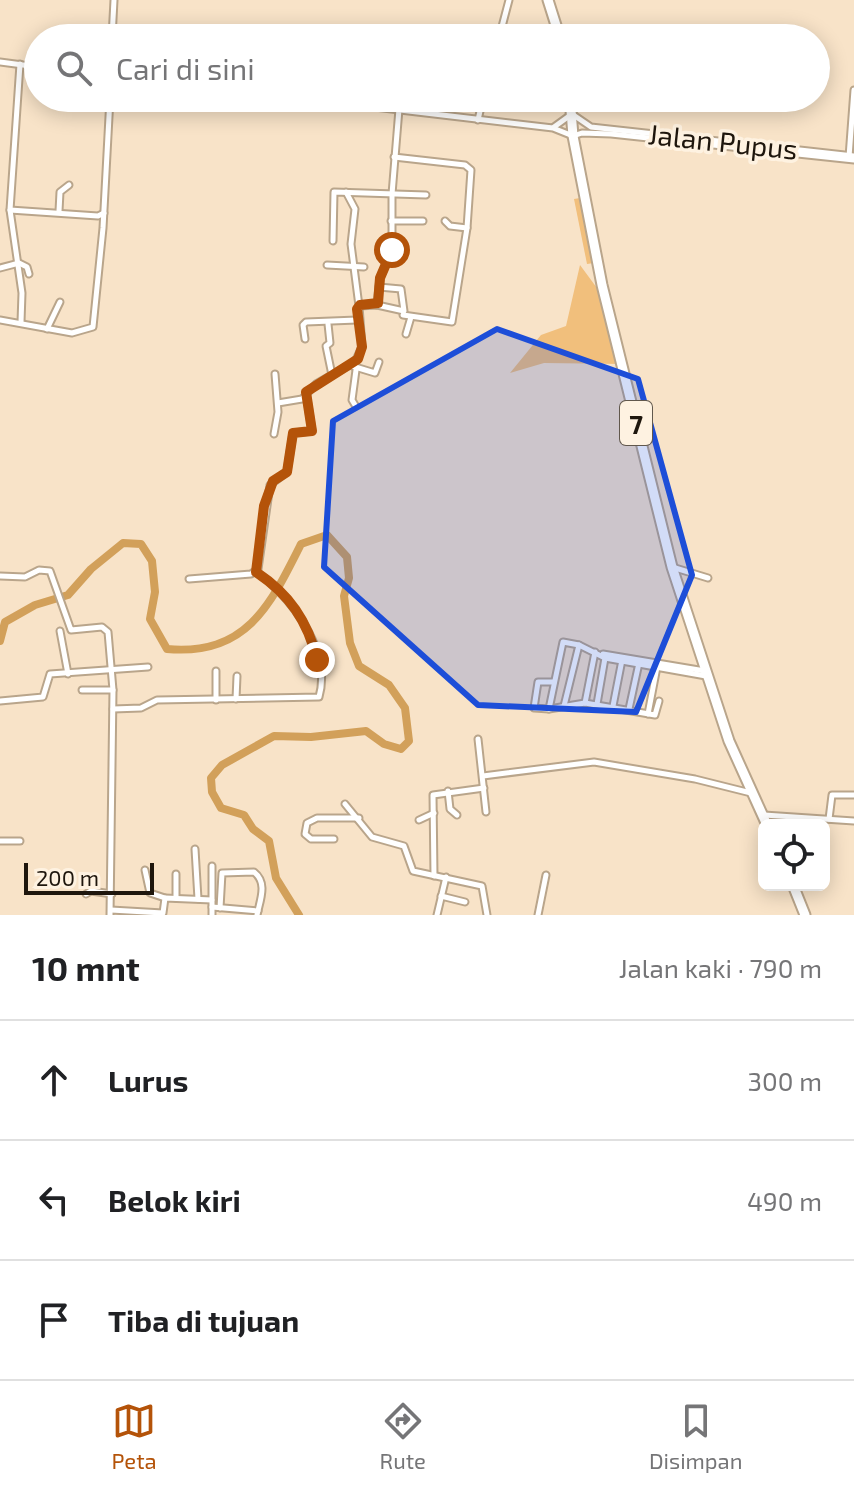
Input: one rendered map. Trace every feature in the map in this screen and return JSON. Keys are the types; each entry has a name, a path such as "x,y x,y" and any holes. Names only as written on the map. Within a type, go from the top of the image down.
{"highway":[{"path":"548,0 556,24"},
{"name":"7","path":"572,114 573,136 602,285 672,567 733,752 765,819"},
{"path":"795,891 805,915"}],"street":[{"path":"113,24 114,0"},
{"path":"503,24 509,0"},
{"path":"0,62 24,65"},
{"path":"20,64 10,210 19,263 21,322"},
{"path":"851,158 854,90"},
{"path":"0,320 72,333 93,327 109,112"},
{"path":"377,305 381,274 391,257 399,112"},
{"name":"Jalan Pupus","path":"421,112 553,128 573,136 582,133 611,134 851,158"},
{"path":"478,120 480,112"},
{"path":"553,128 572,114"},
{"name":"Jalan Pupus","path":"572,114 591,127 851,158"},
{"path":"359,306 377,305 411,317 452,322 467,228 470,168 394,157"},
{"path":"59,211 59,193 69,185"},
{"path":"333,241 334,192 426,195"},
{"path":"346,192 355,209 351,244 362,347 354,368 352,400 355,405"},
{"path":"10,210 98,216 104,212"},
{"path":"391,221 423,221"},
{"path":"445,221 450,226 467,228"},
{"path":"0,268 19,263 27,267 29,274"},
{"path":"327,265 364,267"},
{"path":"379,287 401,289 403,314"},
{"path":"47,329 60,302"},
{"path":"406,334 411,317"},
{"path":"305,339 304,323 357,320"},
{"path":"328,324 330,343 326,346 332,375"},
{"path":"278,403 302,399 306,392 332,375 354,368 377,373 379,362"},
{"path":"274,434 278,403 275,374"},
{"path":"256,572 270,485 276,477 287,472 293,433 312,431 306,392"},
{"path":"672,567 708,578"},
{"path":"0,576 25,577 45,570 52,573 71,630 102,627 107,630 113,690 111,913 163,914 165,898"},
{"path":"113,709 141,708 157,700 236,700 321,695 313,643 284,593 256,572 189,579"},
{"path":"60,631 68,674"},
{"path":"549,709 563,642 622,660 705,673"},
{"path":"564,706 579,645"},
{"path":"585,703 591,672 602,654"},
{"path":"597,704 602,654"},
{"path":"613,706 622,660"},
{"path":"629,709 640,663"},
{"path":"648,714 657,666"},
{"path":"0,701 43,697 48,675 148,667"},
{"path":"216,671 216,700"},
{"path":"591,672 602,674"},
{"path":"236,700 237,676"},
{"path":"554,682 538,682 533,706 549,709 585,703 656,715 659,701"},
{"path":"82,690 113,690"},
{"path":"478,739 486,812"},
{"path":"483,776 594,762 695,779 751,793"},
{"path":"434,876 433,795 484,788"},
{"path":"448,791 450,809 457,815"},
{"path":"763,815 829,819 832,795 854,795"},
{"path":"345,804 360,818 372,837 404,846 413,871 482,886 487,915"},
{"path":"419,820 434,813"},
{"path":"334,839 308,837 305,831 307,823 317,818 360,818"},
{"path":"830,819 854,821"},
{"path":"0,841 20,841"},
{"path":"195,849 198,899"},
{"path":"212,866 212,915"},
{"path":"145,870 150,893 165,898 198,899 220,908 257,913 262,884 257,874 248,871 222,873 220,908"},
{"path":"176,874 176,898"},
{"path":"538,915 546,875"},
{"path":"437,915 446,877"},
{"path":"86,894 91,891 112,894"},
{"path":"441,896 465,902"}],"highlighted area":[{"path":"497,329 638,379 692,575 636,712 478,705 324,567 333,421"}],"shaded area":[{"path":"580,198 594,263 587,264 574,199"},
{"path":"580,265 608,303 622,364 544,363 510,373 541,335 566,326"}],"waterway":[{"path":"0,641 5,622 35,605 68,595 91,569 123,543 141,544 152,561 155,592 150,619 167,649 194,649 217,644 236,635 266,606 301,544 327,535 347,557 349,578 344,596 350,643 359,666 389,685 405,708 409,741 401,749 384,744 366,731 311,737 274,736 222,765 211,778 212,792 221,808 244,815 253,829 269,841 276,878 299,915"}],"route":[{"path":"317,660 306,625 295,607 284,593 256,572 264,506 270,485 276,477 283,477 287,472 293,433 312,431 306,392 322,380 352,366 358,359 362,347 357,309 360,305 377,305 381,274 390,261 392,250"}]}
